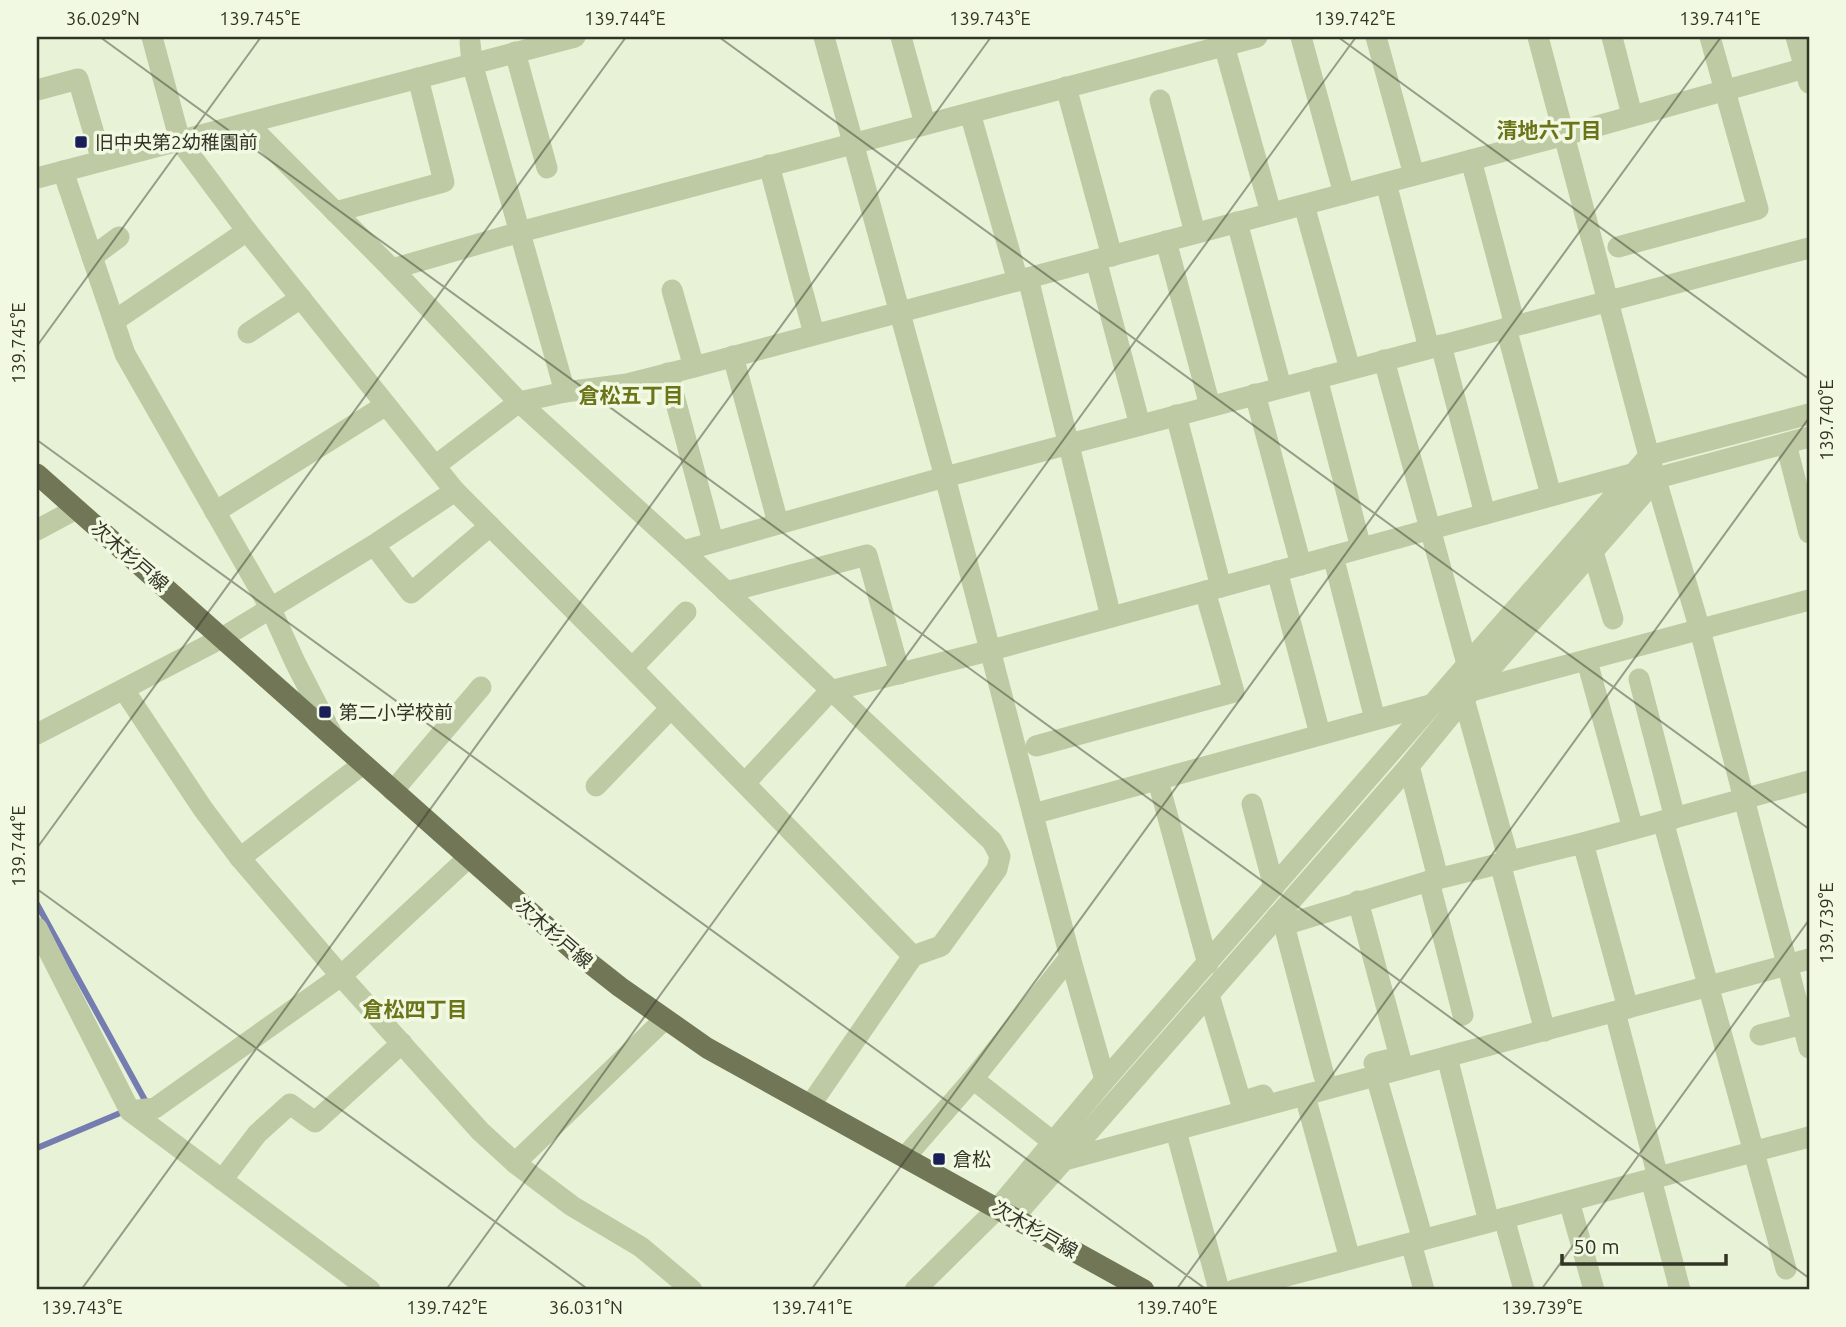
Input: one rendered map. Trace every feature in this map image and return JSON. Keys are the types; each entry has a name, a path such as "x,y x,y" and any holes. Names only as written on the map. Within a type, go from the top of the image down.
{"main road":[{"name":"次木杉戸線","path":"37,474 573,950 665,1019 707,1048 1144,1290"}],"street":[{"path":"152,37 180,141 247,231 455,491 913,956"},
{"path":"37,178 418,78 471,53 514,52 575,37"},
{"path":"824,37 992,650 1070,957 1105,1080"},
{"path":"901,37 925,124"},
{"path":"392,269 520,232 1066,87 1209,44 1257,37"},
{"path":"1301,37 1343,194"},
{"path":"1376,37 1414,175"},
{"path":"1538,37 1649,456 1700,630 1809,1048"},
{"path":"1612,37 1632,115"},
{"path":"1618,247 1758,209 1710,37"},
{"path":"435,466 519,402 565,392 628,384 1632,115 1808,73 1796,37"},
{"path":"1209,44 1271,213"},
{"path":"514,52 547,168"},
{"path":"471,53 565,392"},
{"path":"335,212 444,182 418,78"},
{"path":"37,90 78,79 102,161"},
{"path":"1066,87 1140,425"},
{"path":"1160,100 1195,233"},
{"path":"970,113 1023,279 1111,617"},
{"path":"248,124 519,402 683,551 992,841 1000,856 997,869 941,946 913,956 811,1104"},
{"path":"1471,160 1550,495"},
{"path":"769,165 814,334"},
{"path":"63,171 125,354 271,609 295,663 334,738"},
{"path":"1386,183 1485,514"},
{"path":"1304,205 1350,369"},
{"path":"1237,222 1282,387"},
{"path":"114,321 247,231"},
{"path":"92,257 119,237"},
{"path":"1166,241 1210,406"},
{"path":"683,551 945,477 1809,248"},
{"path":"672,290 694,367"},
{"path":"248,333 301,298"},
{"path":"733,356 778,523"},
{"path":"1384,360 1467,664"},
{"path":"668,373 713,541"},
{"path":"1317,378 1361,548"},
{"path":"1255,394 1301,565"},
{"path":"215,512 386,405"},
{"path":"1006,1212 1053,1142 1105,1080 1649,456 1809,414"},
{"path":"1036,746 1234,692 1176,415"},
{"path":"915,1290 1068,1159 1209,995 1281,920 1467,695 1657,478 1809,437"},
{"path":"1786,443 1809,533"},
{"path":"745,783 830,691 992,650 1631,474"},
{"path":"37,734 222,638 374,545 455,491"},
{"path":"37,530 76,509"},
{"path":"374,545 411,593 490,526"},
{"path":"1593,552 1613,620"},
{"path":"726,592 867,555 900,674"},
{"path":"1333,556 1375,719"},
{"path":"1277,571 1320,734"},
{"path":"1467,695 1809,600"},
{"path":"632,668 686,612"},
{"path":"1587,662 1633,829"},
{"path":"1639,679 1708,986 1756,1152 1786,1269"},
{"path":"393,791 481,687"},
{"path":"124,690 202,809 240,858 480,1131 515,1163 572,1206 641,1247 692,1290"},
{"path":"1467,695 1545,1031"},
{"path":"1033,814 1433,704"},
{"path":"596,786 671,708"},
{"path":"240,858 363,764"},
{"path":"1409,766 1463,1015"},
{"path":"1158,781 1208,964"},
{"path":"1281,920 1583,843 1809,781"},
{"path":"1252,804 1274,887"},
{"path":"1583,843 1622,1010 1654,1178 1680,1290"},
{"path":"130,1111 155,1108 341,976 468,858"},
{"path":"1209,995 1241,1102 1324,1076 1400,1057 1358,901"},
{"path":"1281,920 1324,1076"},
{"path":"37,928 130,1111 370,1290"},
{"path":"906,1156 973,1079 1070,957"},
{"path":"1068,1159 1809,959"},
{"path":"515,1163 665,1019"},
{"path":"1760,1035 1803,1024"},
{"path":"222,1180 257,1134 290,1104 315,1122 402,1043"},
{"path":"1447,1057 1496,1220 1524,1290"},
{"path":"1376,1076 1417,1241 1424,1290"},
{"path":"973,1079 1053,1142"},
{"path":"1305,1096 1350,1259"},
{"path":"1176,1131 1219,1290"},
{"path":"1234,1290 1809,1138"},
{"path":"1569,1201 1594,1290"}],"waterway":[{"path":"37,904 146,1102 142,1104"},
{"path":"37,1148 125,1111"}],"place":[{"name":"旧中央第2幼稚園前","path":"81,142"},
{"name":"第二小学校前","path":"325,712"},
{"name":"倉松","path":"939,1159"}],"district":[{"name":"清地六丁目","path":"1549,131"},
{"name":"倉松五丁目","path":"631,396"},
{"name":"倉松四丁目","path":"415,1010"}]}
